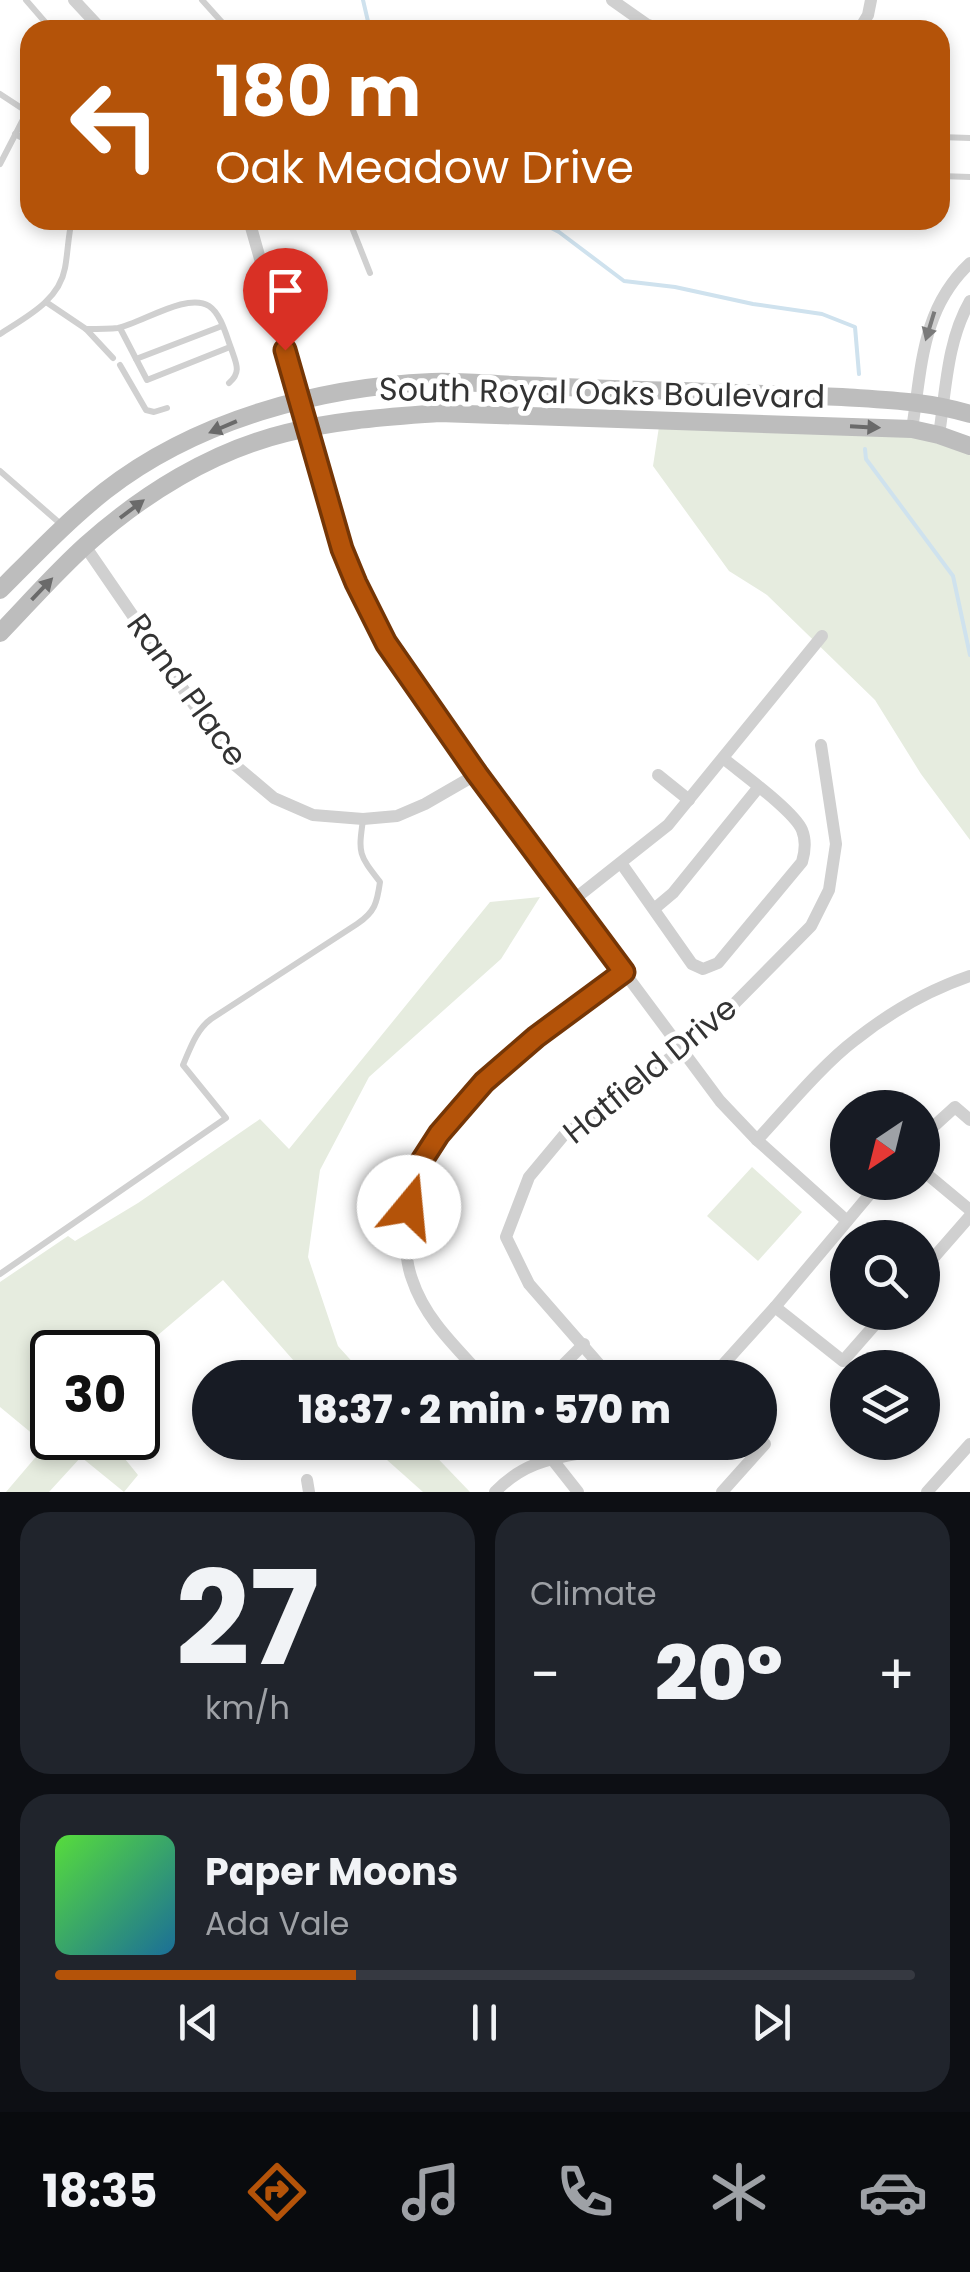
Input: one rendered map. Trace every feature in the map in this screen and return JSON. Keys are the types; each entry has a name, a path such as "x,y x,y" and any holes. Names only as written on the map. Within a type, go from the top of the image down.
{"main road":[{"name":"South Royal Oaks Boulevard","path":"0,590 63,526 107,489 150,461 242,418 299,400 364,388 436,382 916,401 970,414"},
{"name":"South Royal Oaks Boulevard","path":"0,633 85,546 169,482 252,444 307,428 439,413 912,430 970,446"}],"street":[{"path":"74,0 93,20"},
{"path":"612,0 640,20"},
{"path":"252,230 333,522 359,590 386,643 477,774 720,1101 757,1140 848,1220 865,1200"},
{"path":"912,430 926,336 934,311 947,288 970,262"},
{"path":"939,435 955,334 970,301"},
{"name":"Rand Place","path":"85,546 236,766 274,798 313,815 397,816 477,774"},
{"path":"572,900 668,825 822,636"},
{"name":"Hatfield Drive","path":"597,1360 529,1284 506,1237 529,1176 564,1135 681,1050 732,1006 811,926 829,890 836,844 821,745"},
{"path":"621,863 692,964 703,969 718,963 804,856 802,828 723,758"},
{"path":"658,775 688,800"},
{"path":"654,910 673,893 758,788"},
{"path":"468,1360 434,1323 411,1278 405,1237 412,1176 439,1134 484,1082 536,1037 624,972"},
{"path":"757,1140 852,1042 896,1011 970,976"},
{"path":"940,1121 955,1107 970,1120"},
{"path":"940,1186 970,1213 940,1249"},
{"path":"727,1360 830,1241"},
{"path":"775,1307 843,1362 871,1330"},
{"path":"568,1360 584,1344"},
{"path":"927,1492 970,1444"},
{"path":"495,1492 524,1467 548,1460"},
{"path":"553,1460 578,1492"},
{"path":"722,1492 751,1460"}],"lane":[{"path":"26,0 43,20"},
{"path":"202,0 220,20"},
{"path":"0,164 20,124"},
{"path":"15,134 20,137"},
{"path":"0,334 54,293 65,270 70,230"},
{"path":"354,230 370,273"},
{"path":"46,302 86,330 117,362 146,410 167,408"},
{"path":"86,330 120,328 183,304 201,302 217,314 238,371 229,383"},
{"path":"136,359 222,326"},
{"path":"120,328 147,380 230,348"},
{"path":"0,471 63,526"},
{"path":"0,1274 226,1118 183,1065 193,1041 210,1019 370,913 377,903 380,882 361,856 363,818"}],"shaded area":[{"path":"660,420 912,429 970,446 970,840 921,774 875,700 767,595 729,571 653,466"},
{"path":"540,897 501,959 369,1077 320,1170 308,1257 338,1346 351,1360 293,1360 223,1280 160,1333 160,1330 30,1330 30,1432 0,1407 0,1282 68,1236 75,1241 138,1203 260,1119 289,1149 490,902"},
{"path":"752,1167 802,1212 758,1261 707,1216"},
{"path":"33,1460 78,1460 49,1492 6,1492"},
{"path":"85,1460 126,1460 138,1475 124,1492"},
{"path":"387,1460 439,1460 470,1492 423,1492"}],"waterway":[{"path":"363,0 368,20"},
{"path":"555,230 624,281 822,314 855,327 859,374"},
{"path":"865,449 866,459 953,576 970,655"}],"route":[{"path":"285,350 342,549 386,643 477,774 624,972 536,1037 484,1082 439,1134 412,1176 409,1207"}]}
